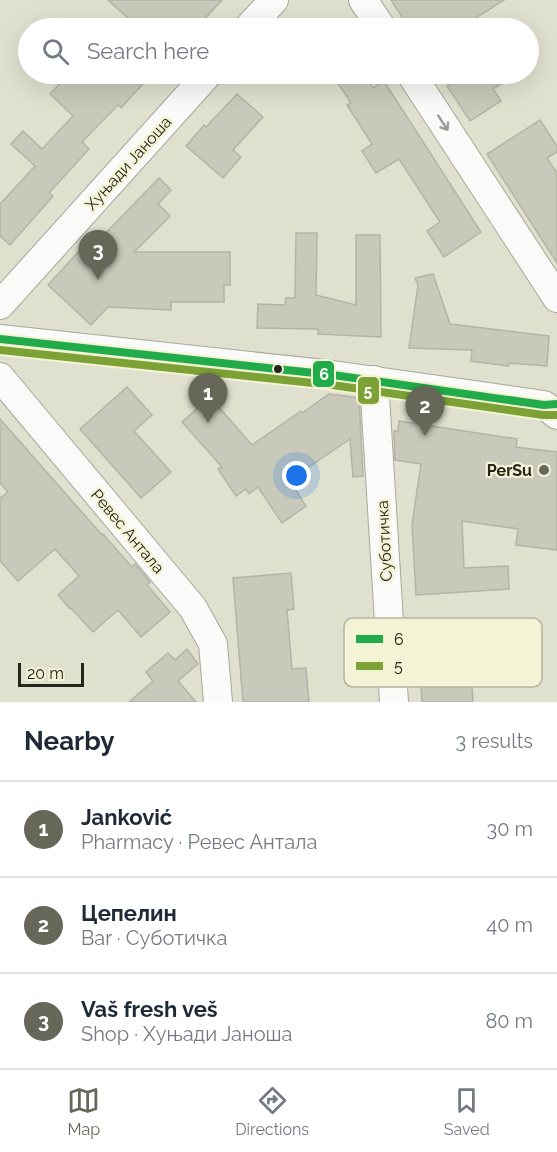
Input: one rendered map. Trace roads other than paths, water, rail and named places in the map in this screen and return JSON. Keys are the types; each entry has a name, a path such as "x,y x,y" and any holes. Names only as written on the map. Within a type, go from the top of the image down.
{"street":[{"path":"257,18 274,0"},
{"path":"363,0 375,18"},
{"name":"Хуњади Јаноша","path":"0,305 199,84"},
{"path":"418,84 557,298"},
{"path":"0,339 321,373 553,408"},
{"name":"Ревес Антала","path":"0,377 193,608 213,644 218,702"},
{"name":"Суботичка","path":"374,380 389,618"},
{"name":"Суботичка","path":"393,687 394,702"}],"place":[{"name":"Vaš fresh veš","path":"98,280"},
{"name":"Janković","path":"208,423"},
{"name":"Цепелин","path":"425,436"},
{"name":"PerSu","path":"544,470"}]}
